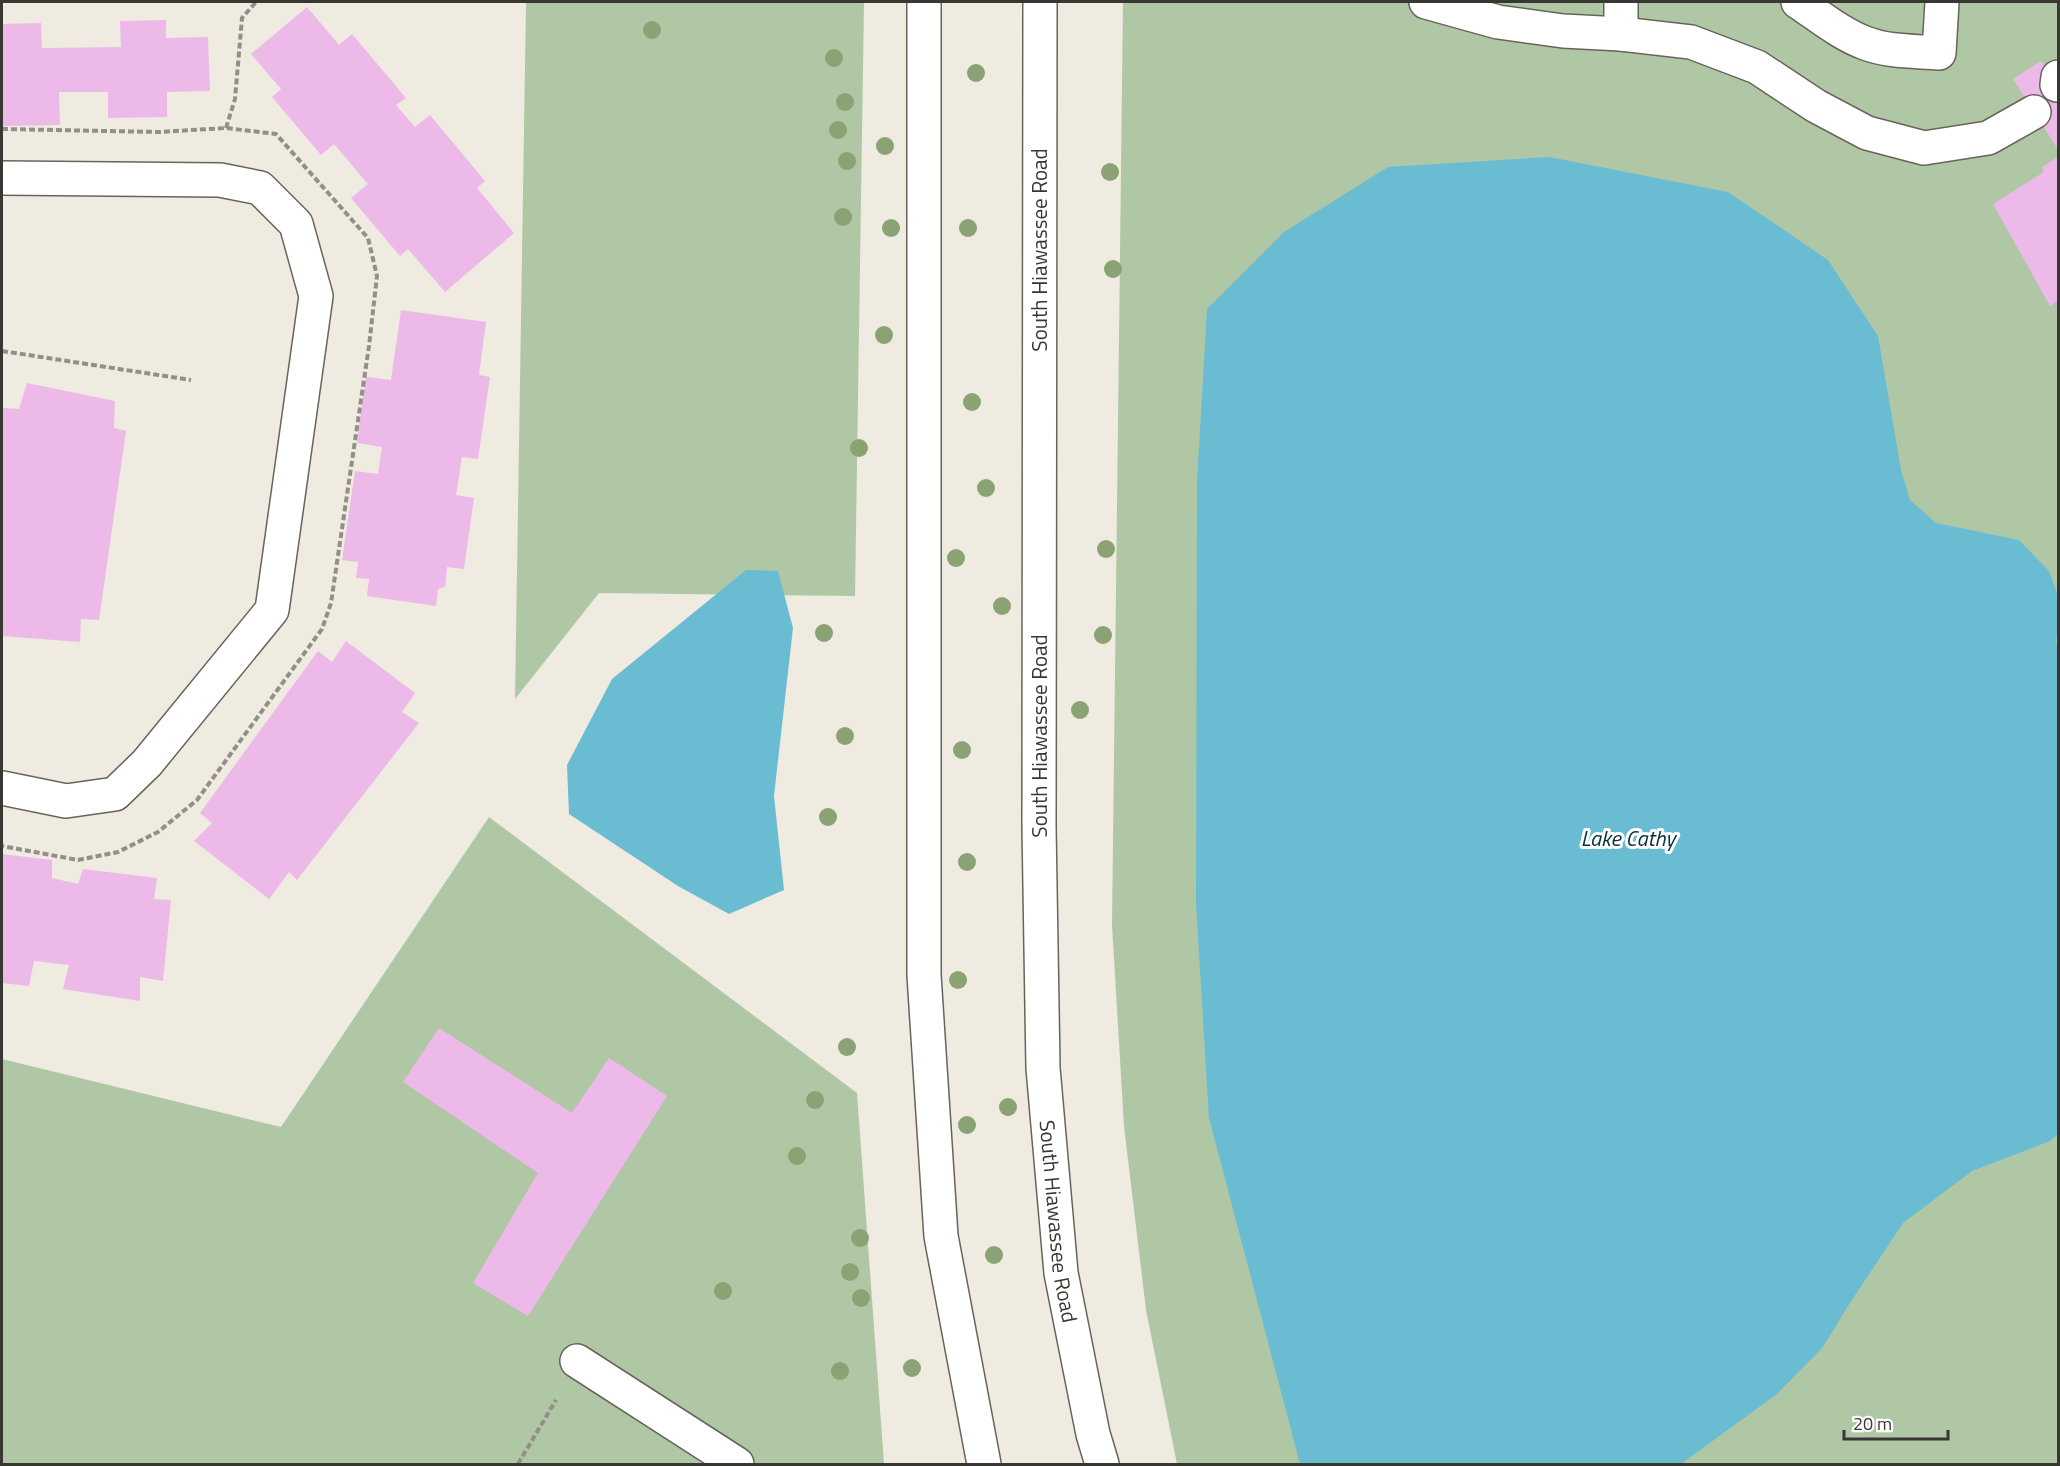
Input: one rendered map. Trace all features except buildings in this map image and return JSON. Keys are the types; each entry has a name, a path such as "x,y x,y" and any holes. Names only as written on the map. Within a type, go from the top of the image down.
{"street":[{"path":"924,2 924,975 941,1236 984,1464"},
{"name":"South Hiawassee Road","path":"1040,2 1039,826 1043,1068 1061,1273 1093,1434 1102,1464"},
{"path":"1426,2 1498,22 1563,31 1621,34 1691,42 1757,67 1816,106 1867,133 1924,148 1988,138 2034,112"},
{"path":"1621,2 1621,34"},
{"path":"1798,2 1833,26 1865,43 1894,50 1939,52 1942,2"},
{"path":"2,178 220,180 261,188 296,224 316,296 272,610 147,763 115,794 66,801 2,788"},
{"path":"577,1361 737,1464"}],"path":[{"path":"225,128 235,99 242,18 256,2"},
{"path":"2,129 159,132 225,128 276,134 368,238 377,276 369,346 331,603 322,628 197,800 158,832 118,852 78,860 2,846"},
{"path":"2,351 191,380"},
{"path":"518,1464 556,1400"}],"green space":[{"path":"526,2 864,2 855,596 599,593 515,699"},
{"name":"Lake Cathy","path":"1123,2 2058,2 2058,1464 1177,1464 1146,1310 1124,1126 1112,925"},
{"path":"489,817 857,1093 884,1464 2,1464 2,1059 281,1127"}],"water":[{"name":"Lake Cathy","path":"1549,157 1728,192 1828,260 1878,336 1901,470 1910,500 1936,523 2019,540 2049,571 2058,596 2056,642 2058,652 2058,1134 2050,1141 1972,1171 1903,1223 1823,1347 1777,1394 1681,1464 1300,1464 1209,1118 1196,904 1197,482 1207,309 1284,232 1388,167"},
{"path":"746,570 778,571 793,628 774,796 784,890 729,914 678,886 569,814 567,765 612,679"}]}
